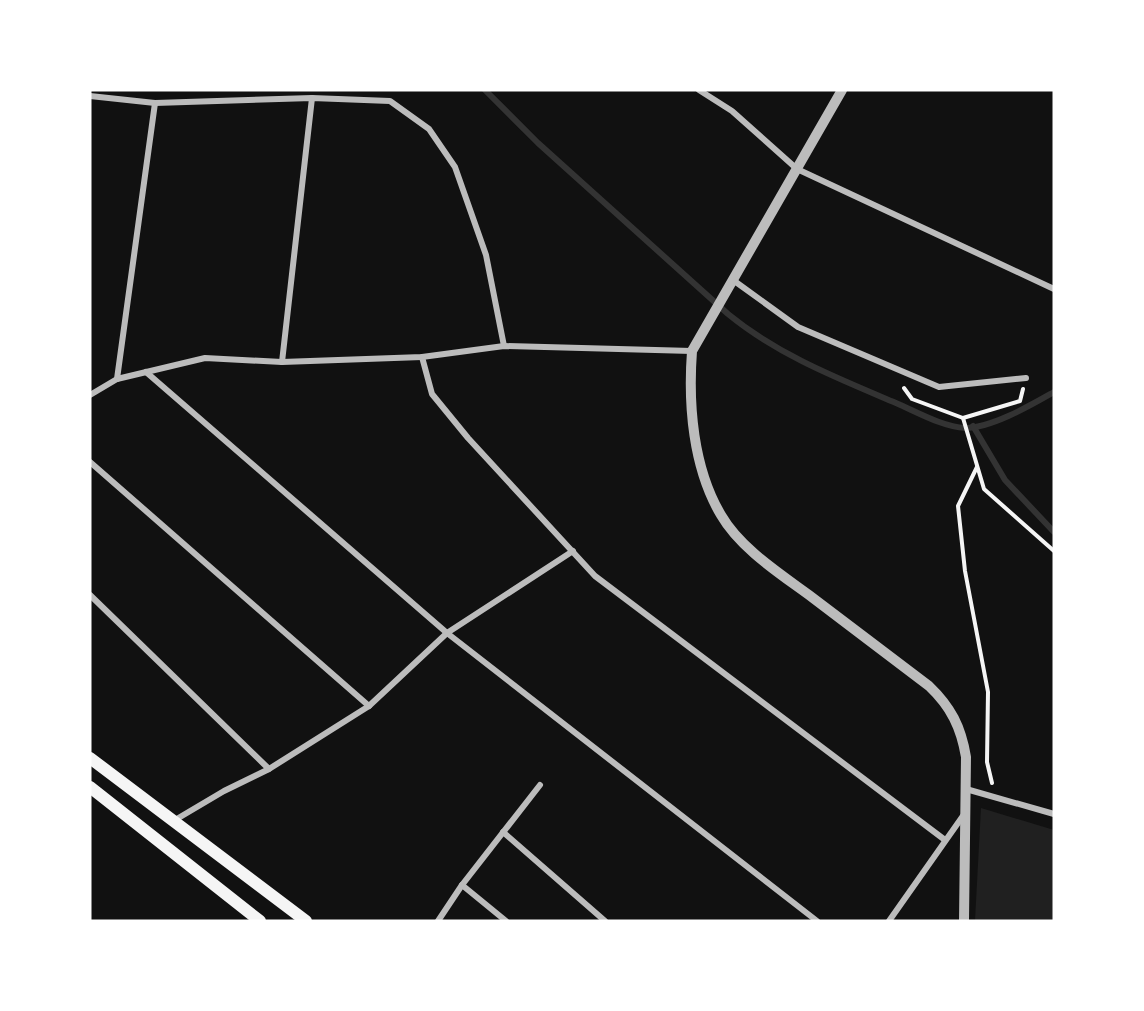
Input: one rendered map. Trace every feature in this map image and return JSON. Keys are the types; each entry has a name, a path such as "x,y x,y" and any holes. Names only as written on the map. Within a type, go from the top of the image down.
{"main road":[{"path":"90,758 306,921"},
{"path":"90,787 260,921"}],"street":[{"path":"699,90 732,111 797,169 1054,289"},
{"path":"842,90 692,351 689,393 695,432 709,490 722,518 746,545 773,568 941,698 962,732 966,789 964,921"},
{"path":"90,96 155,103 312,98 390,101 429,129 454,167 486,255 504,346"},
{"path":"282,362 312,98"},
{"path":"117,379 155,103"},
{"path":"731,284 798,327 939,387 1026,378"},
{"path":"90,395 117,379 205,358 282,362 422,357 504,346 692,351"},
{"path":"422,357 432,394 468,438 595,576 945,840"},
{"path":"146,372 447,633 817,921"},
{"path":"90,462 369,706"},
{"path":"175,820 224,791 269,769 369,706 447,633 573,551"},
{"path":"90,594 269,769"},
{"path":"438,921 462,885 540,784"},
{"path":"966,789 1054,814"},
{"path":"889,921 965,812"},
{"path":"503,832 605,921"},
{"path":"462,885 506,921"}],"path":[{"path":"889,367 912,399 963,418 1020,401 1026,378"},
{"path":"963,418 984,489 1054,551"},
{"path":"977,467 958,506 965,571 988,692 987,762 994,797"}],"shaded area":[{"path":"981,808 1054,830 1054,921 975,921"}],"waterway":[{"path":"485,90 538,143 728,314 747,329 788,354 830,375 930,418 957,427 976,427 999,420 1054,392"},
{"path":"973,426 1005,480 1054,532"}]}
